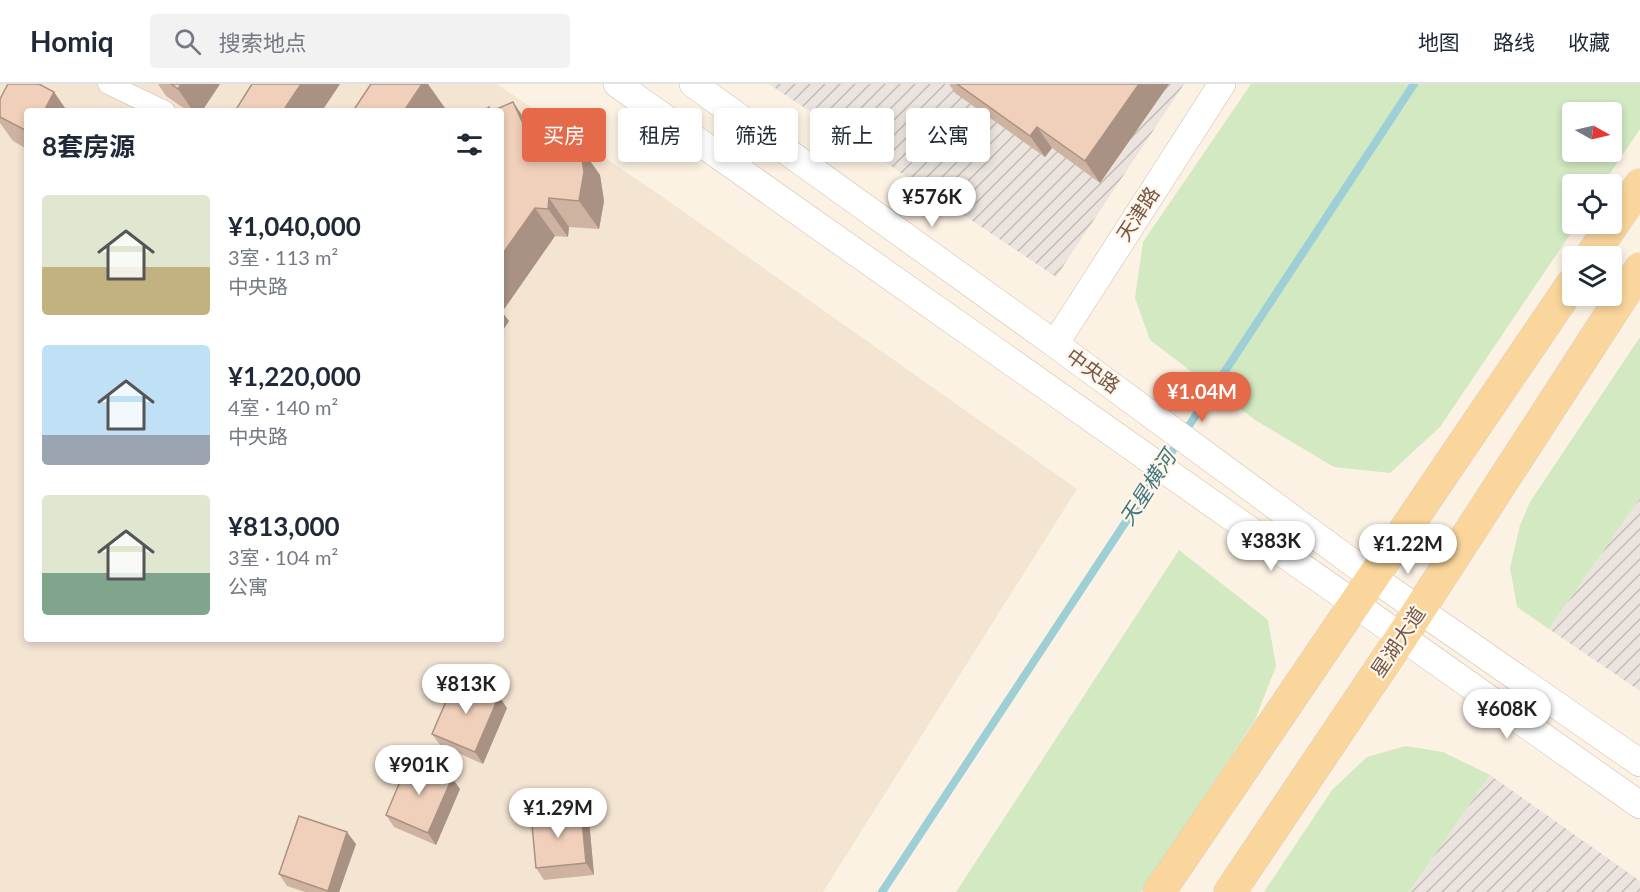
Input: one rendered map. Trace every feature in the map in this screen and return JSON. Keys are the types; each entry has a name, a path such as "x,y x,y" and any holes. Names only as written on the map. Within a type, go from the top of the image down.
{"main road":[{"path":"1598,246 1640,185"},
{"name":"星湖大道","path":"1230,892 1401,638 1640,269"},
{"path":"1158,892 1562,299"}],"street":[{"path":"108,84 159,108"},
{"name":"中央路","path":"617,84 1640,805"},
{"name":"中央路","path":"693,84 1055,344 1372,577 1640,763"},
{"name":"天津路","path":"1055,344 1221,84"}],"shaded area":[{"path":"0,84 497,84 532,108 522,108 522,162 606,162 606,158 1077,489 823,892 0,892"},
{"path":"769,84 1184,84 1056,277 885,162 894,162 894,108 810,108 810,112"},
{"path":"1640,498 1640,691 1549,629"},
{"path":"1490,775 1640,881 1640,892 1409,892"}],"green space":[{"path":"1251,84 1640,84 1640,129 1622,156 1622,102 1562,102 1562,162 1618,162 1610,174 1562,174 1562,234 1570,234 1440,427 1390,473 1334,467 1255,420 1150,340 1135,298 1143,242"},
{"path":"1640,337 1640,498 1549,629 1517,607 1510,568 1520,525 1530,502"},
{"path":"1179,550 1268,620 1276,666 1255,720 1141,892 956,892"},
{"path":"1405,746 1443,752 1490,775 1409,892 1264,892 1332,790 1367,757"}],"building":[{"path":"8,84 39,84 54,92 46,108 24,108 24,129 0,117 0,99"},
{"path":"171,84 181,84 178,89"},
{"path":"252,84 301,84 285,108 237,108"},
{"path":"371,84 422,84 406,108 355,108"},
{"path":"957,84 1139,84 1085,161 1037,127 1030,136"},
{"path":"513,102 522,121 522,162 582,162 584,172 579,201 549,198 548,209 535,208 504,252 504,108 499,108"},
{"path":"456,678 499,696 475,752 432,734"},
{"path":"409,760 452,778 428,833 386,815"},
{"path":"581,809 586,863 536,868 531,814"},
{"path":"299,816 347,832 328,891 279,874"}],"waterway":[{"name":"天星横河","path":"882,892 1414,84"}]}
